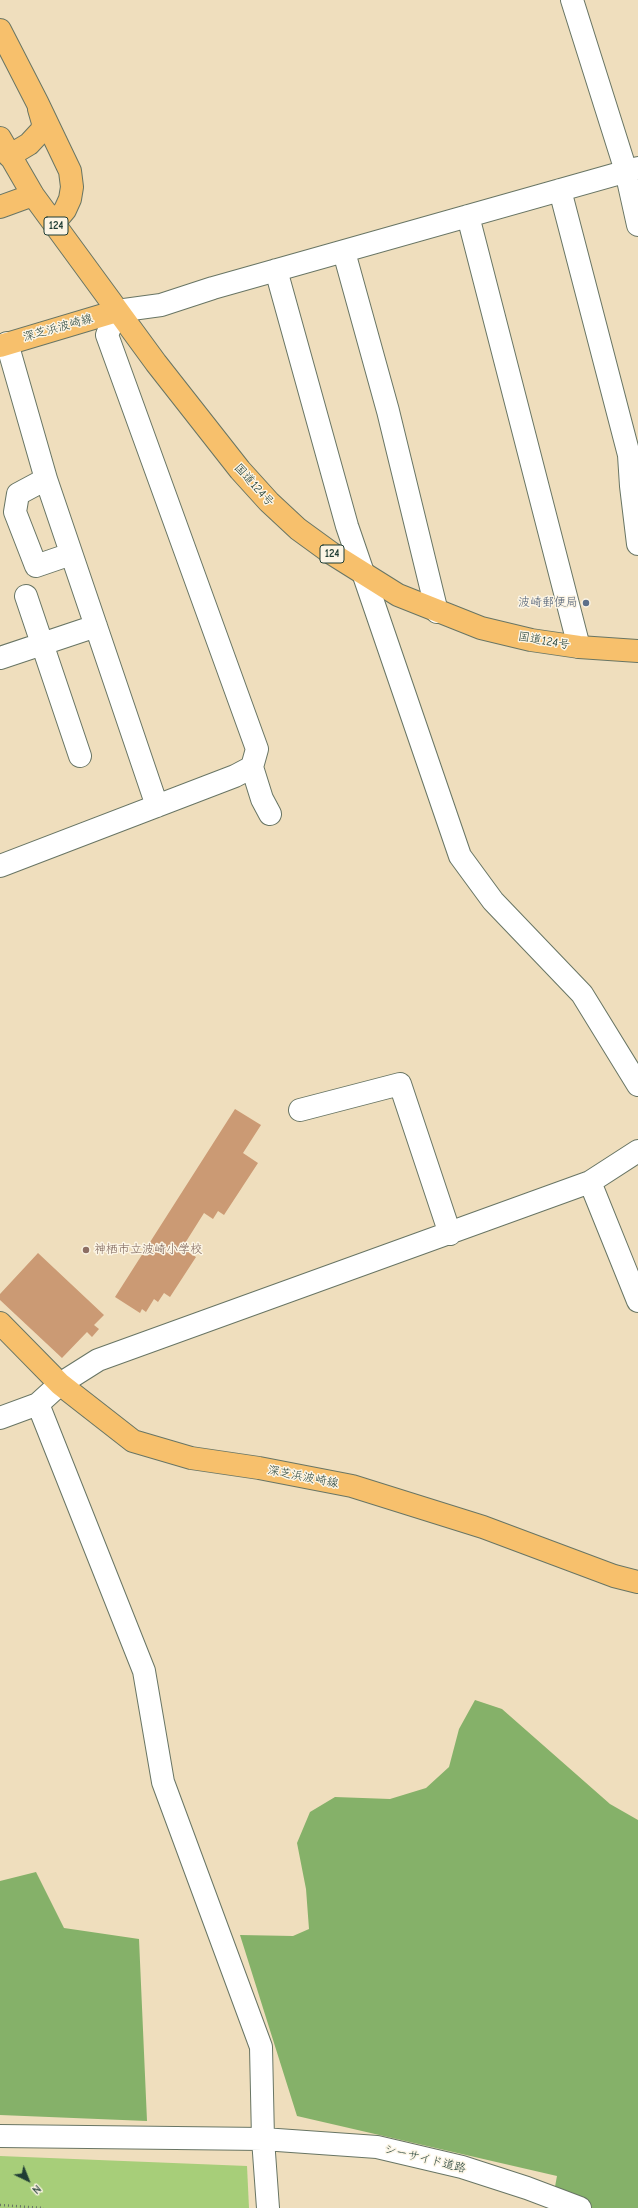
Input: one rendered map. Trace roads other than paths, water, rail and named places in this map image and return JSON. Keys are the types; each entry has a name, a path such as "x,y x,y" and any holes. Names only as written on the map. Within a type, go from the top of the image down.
{"main road":[{"path":"0,30 70,171 72,187 70,199 65,210 54,224"},
{"path":"5,147 29,144 42,130 43,123 37,102"},
{"name":"国道124号","path":"5,147 33,195 117,311 207,430 269,502 298,529 365,575 398,595 437,612 481,628 531,640 579,647 638,651"},
{"path":"0,207 33,195"},
{"name":"深芝浜波崎線","path":"4,344 117,311"},
{"name":"深芝浜波崎線","path":"0,1323 60,1384 133,1440 192,1458 259,1468 352,1486 483,1527 614,1576 638,1582"}],"street":[{"path":"572,0 632,169 638,225"},
{"path":"270,814 262,799 252,767 257,749 107,335 117,311 151,308 276,270 344,252 632,169"},
{"path":"560,190 634,454 631,486 638,544"},
{"path":"468,216 579,647"},
{"path":"344,252 388,411 437,612"},
{"path":"276,270 347,526 460,856 493,901 582,994 638,1085"},
{"path":"4,344 46,479 157,806"},
{"path":"46,479 18,494 15,512 36,566 71,554"},
{"path":"26,596 80,756"},
{"path":"0,658 96,626"},
{"path":"0,866 235,776 252,767"},
{"path":"300,1110 400,1084 450,1234"},
{"path":"0,1418 38,1404 60,1384 98,1360 450,1234 590,1182 638,1151"},
{"path":"590,1182 638,1301"},
{"path":"38,1404 144,1670 163,1782 261,2047 263,2139 268,2208"},
{"name":"シーサイド道路","path":"0,2136 263,2139 377,2147 462,2167 527,2188 580,2208"}],"place":[{"name":"波崎郵便局","path":"586,603"},
{"name":"神栖市立波崎小学校","path":"86,1250"}]}
